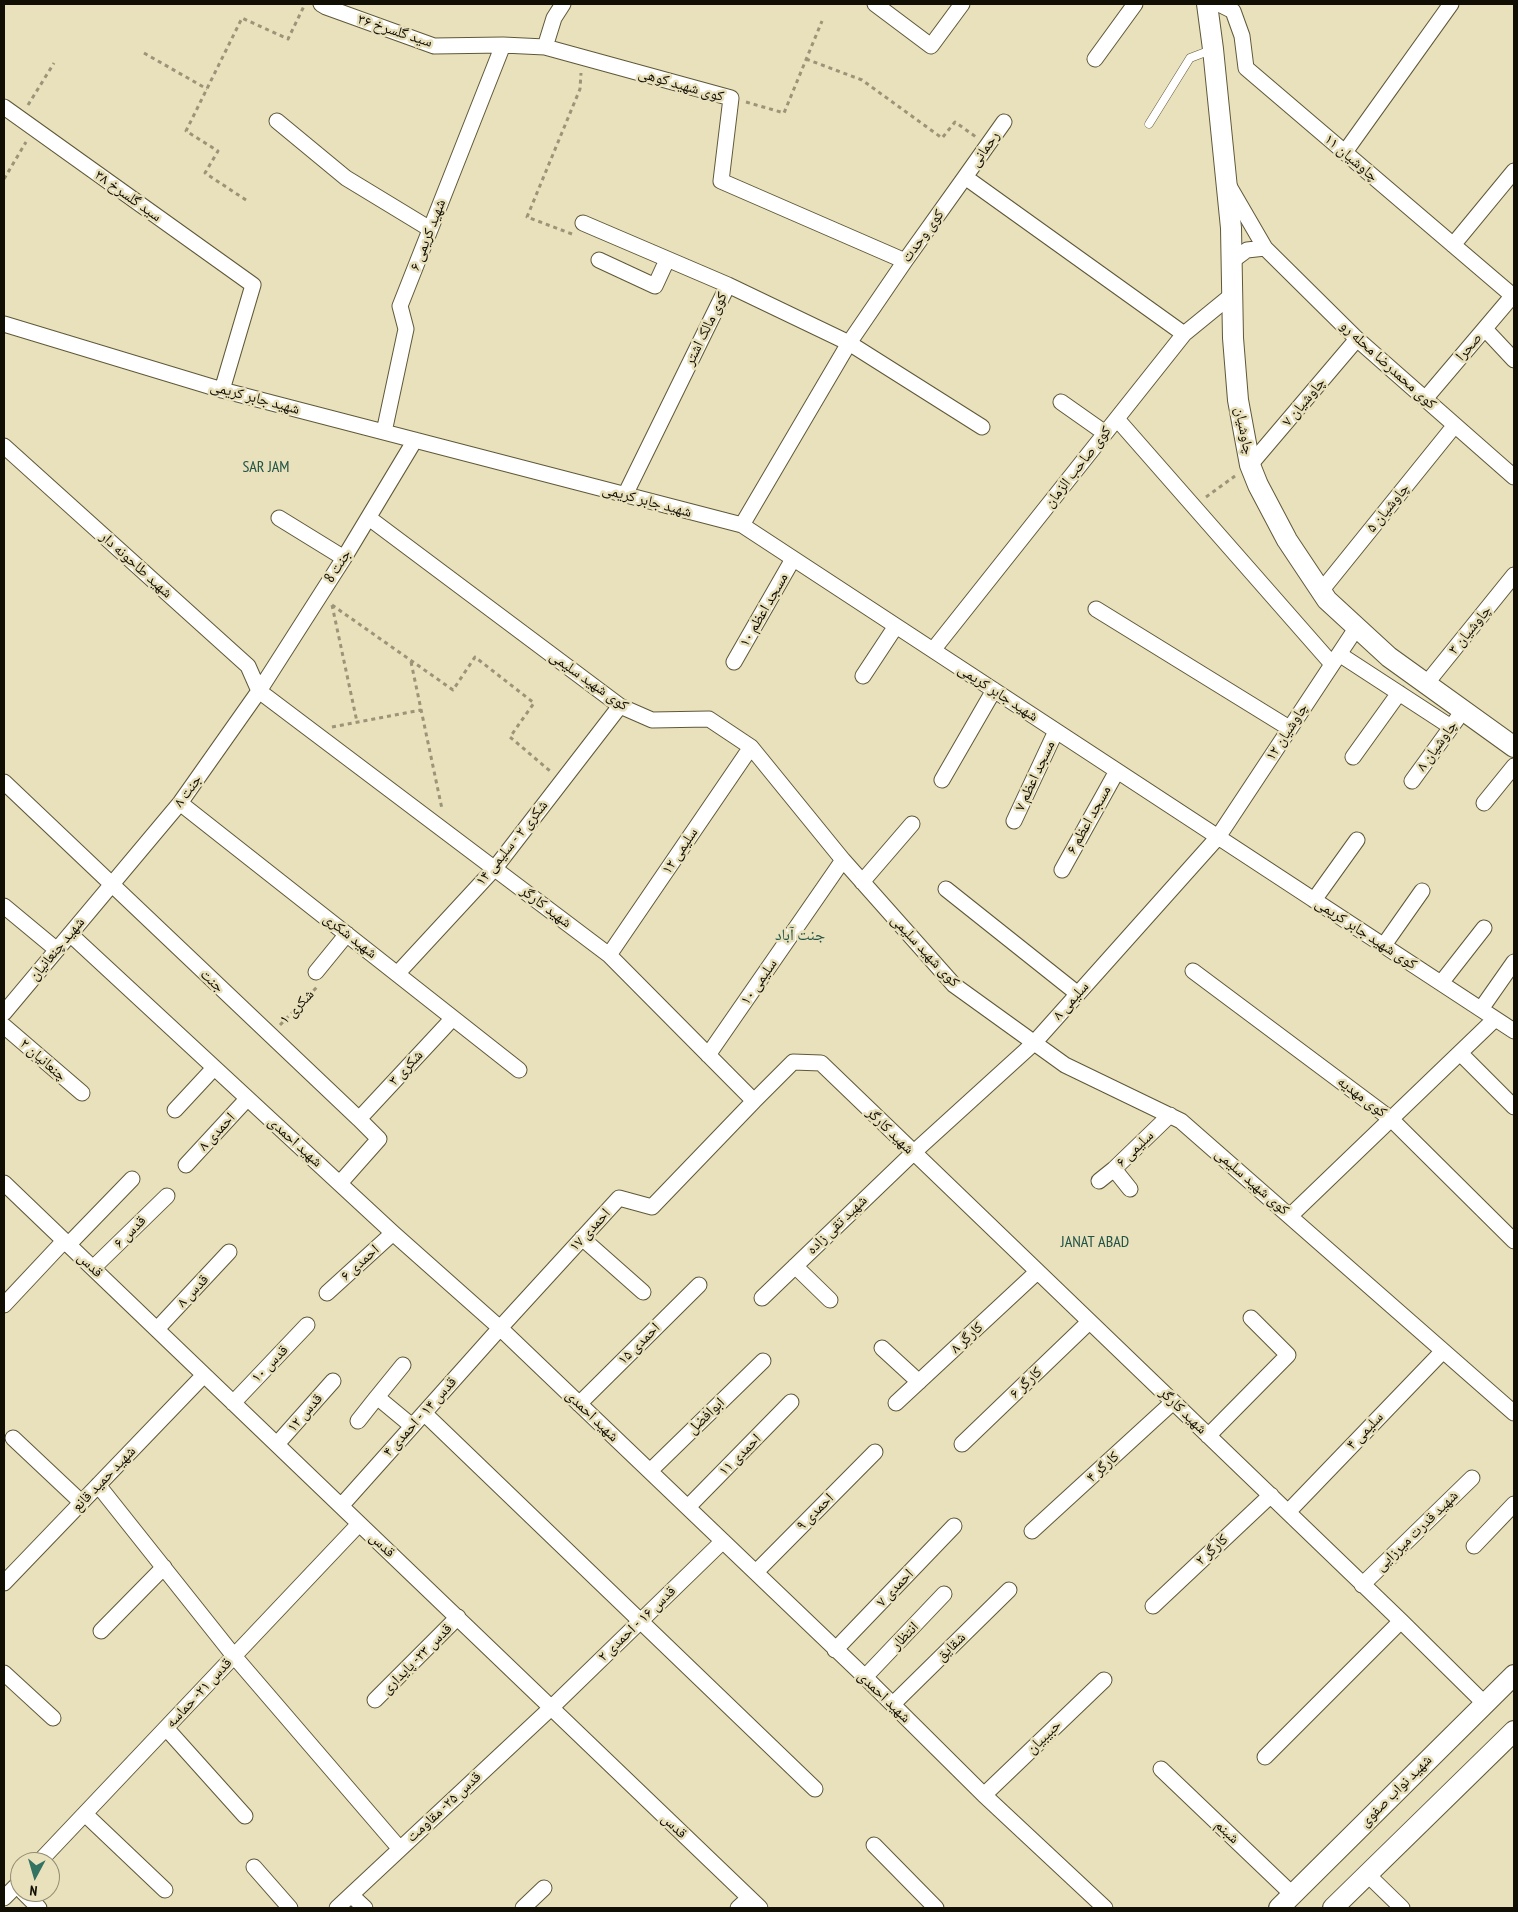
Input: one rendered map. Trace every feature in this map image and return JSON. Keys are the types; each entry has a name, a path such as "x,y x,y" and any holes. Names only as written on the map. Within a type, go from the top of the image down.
{"main road":[{"name":"چاوشیان","path":"1207,4 1231,228 1233,338 1238,400 1250,465 1258,485 1287,540 1327,600 1389,657 1426,684 1457,719 1514,747"},
{"name":"شهید نواب صفوی","path":"1286,1902 1514,1675"},
{"path":"1333,1908 1514,1730"}],"street":[{"name":"سید گلسرخ ۳۶","path":"321,4 434,46 503,45"},
{"path":"545,47 554,18 563,4"},
{"path":"875,4 931,46 962,4"},
{"path":"1095,59 1135,4"},
{"name":"چاوشیان ۱۱","path":"1220,4 1233,11 1242,36 1246,68 1514,295"},
{"path":"1345,152 1451,4"},
{"name":"کوی شهید کوهی","path":"503,45 545,47 731,98 721,181 905,260"},
{"name":"شهید کریمی ۶","path":"384,432 406,329 400,306 503,45"},
{"name":"سید گلسرخ ۳۸","path":"4,107 253,285 222,390"},
{"path":"277,121 346,178 430,229"},
{"name":"رحمانی","path":"965,177 1004,122"},
{"path":"1454,245 1514,170"},
{"path":"965,177 1184,334"},
{"name":"کوی وحدت","path":"742,525 849,343 905,260 965,177"},
{"name":"کوی محمدرضا محله رو","path":"1227,183 1265,248 1357,339 1514,478"},
{"path":"583,223 667,260 728,284"},
{"path":"1232,261 1247,250 1265,248"},
{"path":"599,260 655,286 667,260"},
{"name":"کوی مالک اشتر","path":"624,495 728,284 849,343 982,427"},
{"name":"کوی صاحب الزمان","path":"933,650 1184,334 1233,294"},
{"name":"صحرا","path":"1425,399 1514,295"},
{"name":"شهید جابر کریمی","path":"4,324 222,390 742,525 1218,837"},
{"path":"1485,328 1514,360"},
{"name":"چاوشیان ۷","path":"1250,465 1357,339"},
{"path":"1061,402 1105,433"},
{"path":"1116,419 1194,507 1335,659 1399,693 1457,719"},
{"name":"چاوشیان ۵","path":"1321,591 1455,425"},
{"name":"جنت 8","path":"259,691 369,518 415,440"},
{"name":"شهيد طاحونه دار","path":"4,446 248,666 259,691"},
{"path":"279,518 344,558"},
{"name":"کوی شهید سلیمی","path":"369,518 620,706 652,720 709,719 751,747 843,860 954,985 1065,1065 1182,1120 1514,1413"},
{"name":"مسجد اعظم ۱۰","path":"734,662 793,559"},
{"name":"چاوشیان ۳","path":"1426,684 1514,575"},
{"path":"1096,610 1289,728"},
{"path":"863,676 896,626"},
{"name":"چاوشیان ۱۲","path":"1218,837 1356,627"},
{"path":"942,780 994,690"},
{"name":"شهید کارگر","path":"259,691 609,955 754,1101 793,1062 821,1063 1484,1703"},
{"name":"جنت ۸","path":"111,885 180,803 259,691"},
{"path":"1353,757 1399,693"},
{"name":"شکری ۲ - سلیمی ۱۴","path":"397,974 494,868 620,706"},
{"name":"چاوشیان ۸","path":"1412,781 1457,719"},
{"name":"مسجد اعظم ۷","path":"1014,821 1056,731"},
{"name":"سلیمی ۱۲","path":"609,955 751,747"},
{"path":"1484,803 1514,766"},
{"name":"مسجد اعظم ۶","path":"1062,870 1117,771"},
{"name":"جنت","path":"4,782 379,1140 340,1183"},
{"name":"شهید شکری","path":"180,803 519,1070"},
{"path":"862,882 912,824"},
{"name":"کوی شهید جابر کریمی","path":"1218,837 1514,1031"},
{"name":"سلیمی ۸","path":"913,1153 1034,1043 1218,837"},
{"path":"1314,900 1358,840"},
{"name":"سلیمی ۱۰","path":"708,1055 843,860"},
{"name":"شهید چنعانیان","path":"4,1013 111,885"},
{"path":"946,889 1078,994"},
{"path":"1384,945 1422,891"},
{"path":"4,906 57,950"},
{"path":"1440,983 1484,928"},
{"name":"شهید احمدی","path":"70,934 393,1233 500,1328 893,1704 984,1795 1105,1908"},
{"name":"شکری ۱","path":"316,972 347,934"},
{"path":"1481,1009 1514,962"},
{"name":"کوی مهدیه","path":"1193,971 1391,1119 1514,1241"},
{"name":"شکری ۳","path":"359,1119 453,1018"},
{"path":"1290,1216 1495,1019"},
{"name":"چنعانیان ۲","path":"4,1026 82,1093"},
{"path":"1460,1053 1514,1107"},
{"path":"175,1110 214,1068"},
{"name":"احمدی ۸","path":"186,1165 247,1099"},
{"name":"احمدی ۱۷","path":"500,1328 619,1198 652,1207 754,1101"},
{"name":"سلیمی ۶","path":"1099,1181 1170,1115"},
{"name":"شهید تقی زاده","path":"762,1298 913,1153"},
{"path":"1114,1169 1130,1189"},
{"path":"4,1305 132,1179"},
{"name":"قدس","path":"4,1183 552,1707 754,1903"},
{"name":"قدس ۶","path":"93,1268 167,1196"},
{"name":"احمدی ۶","path":"327,1293 393,1233"},
{"path":"582,1238 643,1292"},
{"name":"قدس ۸","path":"157,1329 229,1252"},
{"path":"795,1266 830,1300"},
{"name":"کارگر ۸","path":"896,1403 1037,1272"},
{"name":"احمدی ۱۵","path":"579,1404 699,1284"},
{"path":"1208,1436 1288,1355 1251,1318"},
{"name":"کارگر ۶","path":"962,1444 1089,1322"},
{"name":"قدس ۱۰","path":"233,1403 307,1325"},
{"name":"قدس ۱۴ - احمدی ۴","path":"341,1506 500,1328"},
{"path":"882,1348 919,1382"},
{"name":"سلیمی ۴","path":"1288,1512 1443,1350"},
{"name":"ابوافضل","path":"650,1471 763,1361"},
{"path":"358,1421 403,1365"},
{"name":"شهید حمید قانع","path":"4,1583 204,1375"},
{"name":"قدس ۱۲","path":"277,1444 333,1381"},
{"path":"378,1397 412,1426"},
{"name":"احمدی ۱۱","path":"688,1507 792,1402"},
{"name":"کارگر ۴","path":"1032,1531 1174,1402"},
{"path":"424,1413 814,1789"},
{"path":"13,1438 81,1502"},
{"name":"احمدی ۹","path":"756,1572 875,1452"},
{"name":"شهید قدرت میرزایی","path":"1362,1584 1472,1478"},
{"path":"98,1485 234,1656 400,1849"},
{"name":"کارگر ۲","path":"1153,1606 1270,1495"},
{"path":"1474,1546 1514,1504"},
{"name":"قدس ۲۱- حماسه","path":"49,1852 359,1524"},
{"name":"احمدی ۷","path":"835,1650 954,1526"},
{"name":"قدس ۱۶ - احمدی ۲","path":"552,1707 723,1541"},
{"path":"101,1631 164,1567"},
{"name":"شقایق","path":"893,1704 1010,1590"},
{"name":"انتظار","path":"865,1677 944,1594"},
{"name":"قدس ۲۳- پایداری","path":"375,1700 458,1617"},
{"path":"1265,1757 1401,1621"},
{"path":"4,1673 53,1718"},
{"name":"حبیبیان","path":"984,1795 1104,1680"},
{"name":"قدس ۲۵- مقاومت","path":"337,1908 552,1707"},
{"path":"166,1728 244,1816"},
{"name":"شبنم","path":"1160,1769 1286,1902"},
{"path":"85,1814 165,1890"},
{"path":"874,1845 936,1908"},
{"path":"254,1867 290,1908"},
{"path":"1368,1875 1402,1908"},
{"path":"523,1908 544,1888"},
{"path":"351,1894 365,1908"},
{"path":"738,1908 754,1903"}],"lane":[{"path":"1149,124 1190,58 1213,49"}],"path":[{"path":"246,200 205,173 218,151 186,131 242,18 288,39 305,4"},
{"path":"731,98 784,113 822,21"},
{"path":"144,53 207,88"},
{"path":"582,57 580,89 527,217 571,235 583,223"},
{"path":"806,59 862,80 942,138 955,122 988,145"},
{"path":"20,119 54,63"},
{"path":"4,179 33,128"},
{"path":"1194,507 1250,465"},
{"path":"319,596 453,690 475,656 534,703 510,737 562,781"},
{"path":"332,605 357,722"},
{"path":"411,662 447,832"},
{"path":"311,730 421,710"},
{"name":"شکری ۱","path":"270,1035 324,980 316,972"}],"district":[{"name":"SAR JAM","path":"266,467"},
{"name":"جنت آباد","path":"800,935"},
{"name":"JANAT ABAD","path":"1095,1242"}]}
